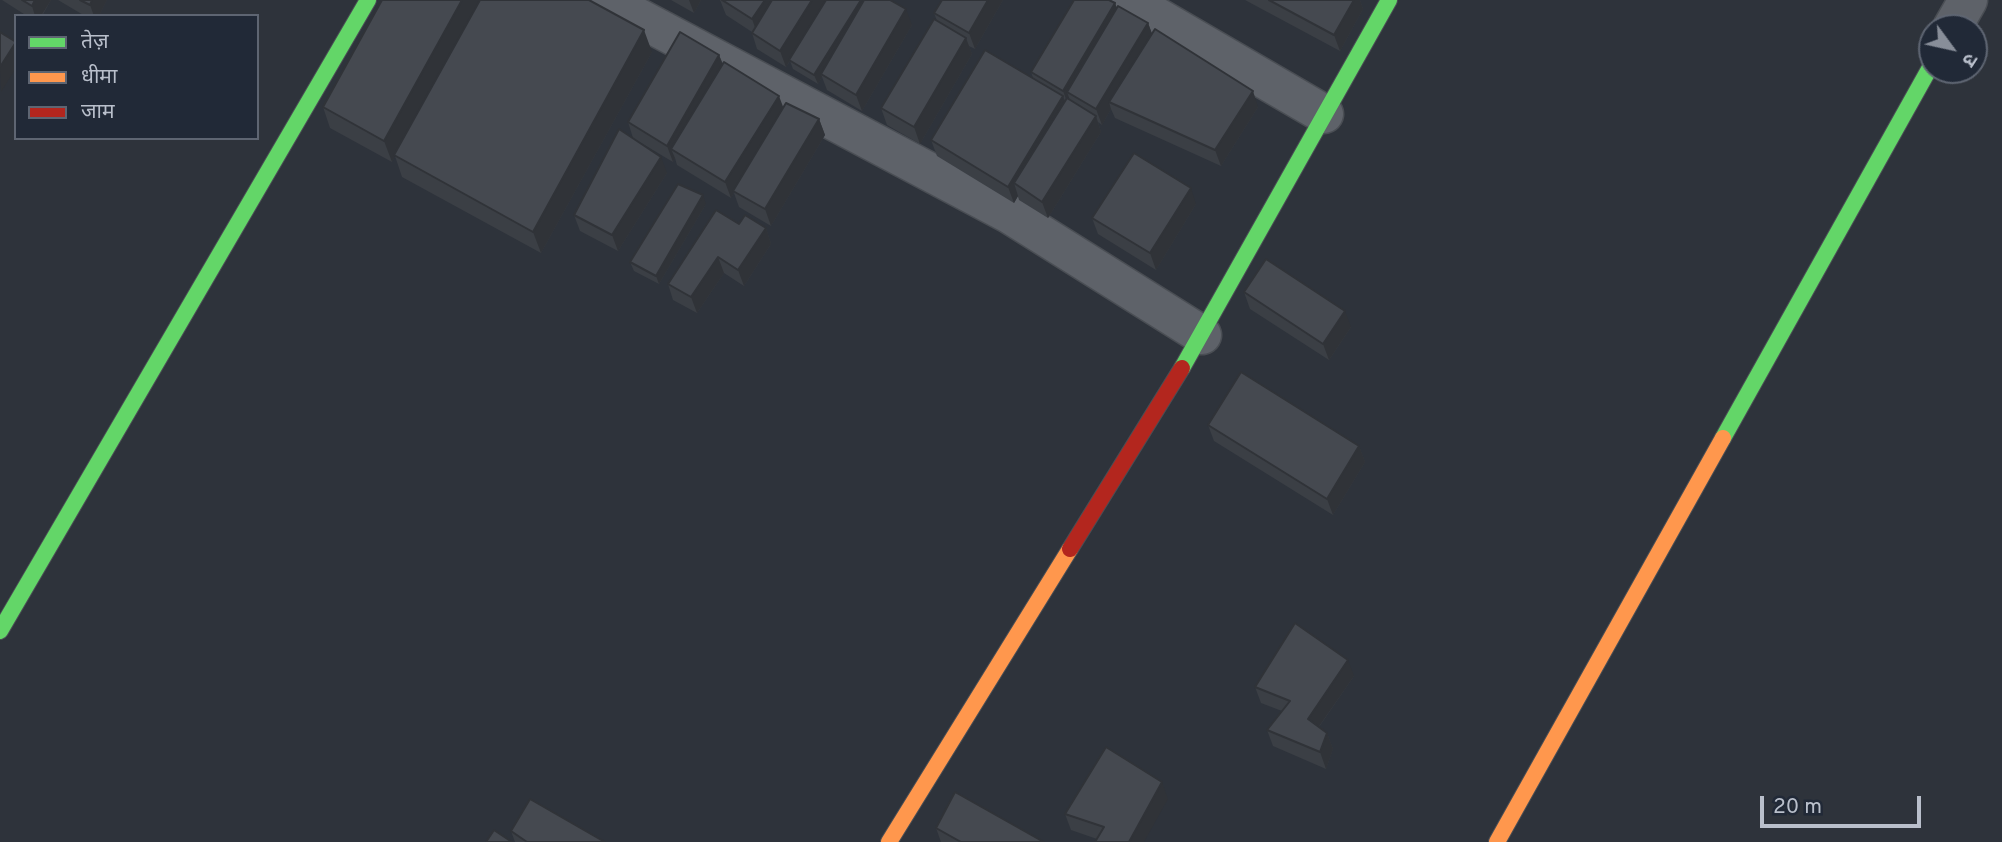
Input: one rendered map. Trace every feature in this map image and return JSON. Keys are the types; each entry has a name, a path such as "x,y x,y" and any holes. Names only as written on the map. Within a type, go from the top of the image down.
{"street":[{"path":"0,631 368,0"},
{"path":"605,0 1009,214 1202,335"},
{"path":"1128,0 1324,114"},
{"path":"889,842 1202,335 1389,0"},
{"path":"1497,842 1921,84"}],"building":[{"path":"22,0 35,0 32,6"},
{"path":"382,0 462,0 384,141 323,107"},
{"path":"480,0 589,0 644,30 533,232 394,155"},
{"path":"722,0 765,0 752,19"},
{"path":"772,0 812,0 780,51 752,33"},
{"path":"826,0 861,0 814,75 789,60"},
{"path":"864,0 890,0 906,9 856,95 821,74"},
{"path":"942,0 988,0 969,33 934,13"},
{"path":"1074,0 1109,0 1115,3 1063,91 1031,72"},
{"path":"1269,0 1354,0 1334,35"},
{"path":"1118,6 1148,23 1096,109 1067,92"},
{"path":"934,19 966,38 914,127 881,108"},
{"path":"1155,29 1253,91 1215,150 1109,102"},
{"path":"0,32 14,41 14,45 0,67"},
{"path":"680,32 719,55 667,146 628,122"},
{"path":"985,50 1063,96 1008,187 931,140"},
{"path":"724,62 779,96 725,182 671,149"},
{"path":"1067,98 1096,116 1042,202 1014,183"},
{"path":"786,103 819,119 765,209 733,191"},
{"path":"619,129 661,157 612,235 574,215"},
{"path":"1134,153 1191,188 1150,253 1092,218"},
{"path":"678,184 703,195 656,276 630,262"},
{"path":"716,210 739,224 745,215 766,228 738,270 718,257 691,297 668,284"},
{"path":"1266,259 1345,311 1323,344 1244,292"},
{"path":"1241,372 1359,446 1327,499 1208,425"},
{"path":"1295,623 1348,660 1308,719 1327,733 1320,752 1267,730 1290,701 1255,687"},
{"path":"1106,747 1162,782 1129,842 1095,842 1104,827 1065,814"},
{"path":"955,792 1044,842 961,842 936,828"},
{"path":"530,799 605,842 527,842 511,831"},
{"path":"494,830 512,842 486,842"}],"traffic: fast":[{"path":"0,631 368,0"},
{"path":"1182,368 1389,0"},
{"path":"1723,438 1921,84"}],"traffic: slow":[{"path":"1497,842 1723,438"},
{"path":"889,842 1070,549"}],"traffic: jam":[{"path":"1070,549 1182,368"}]}
